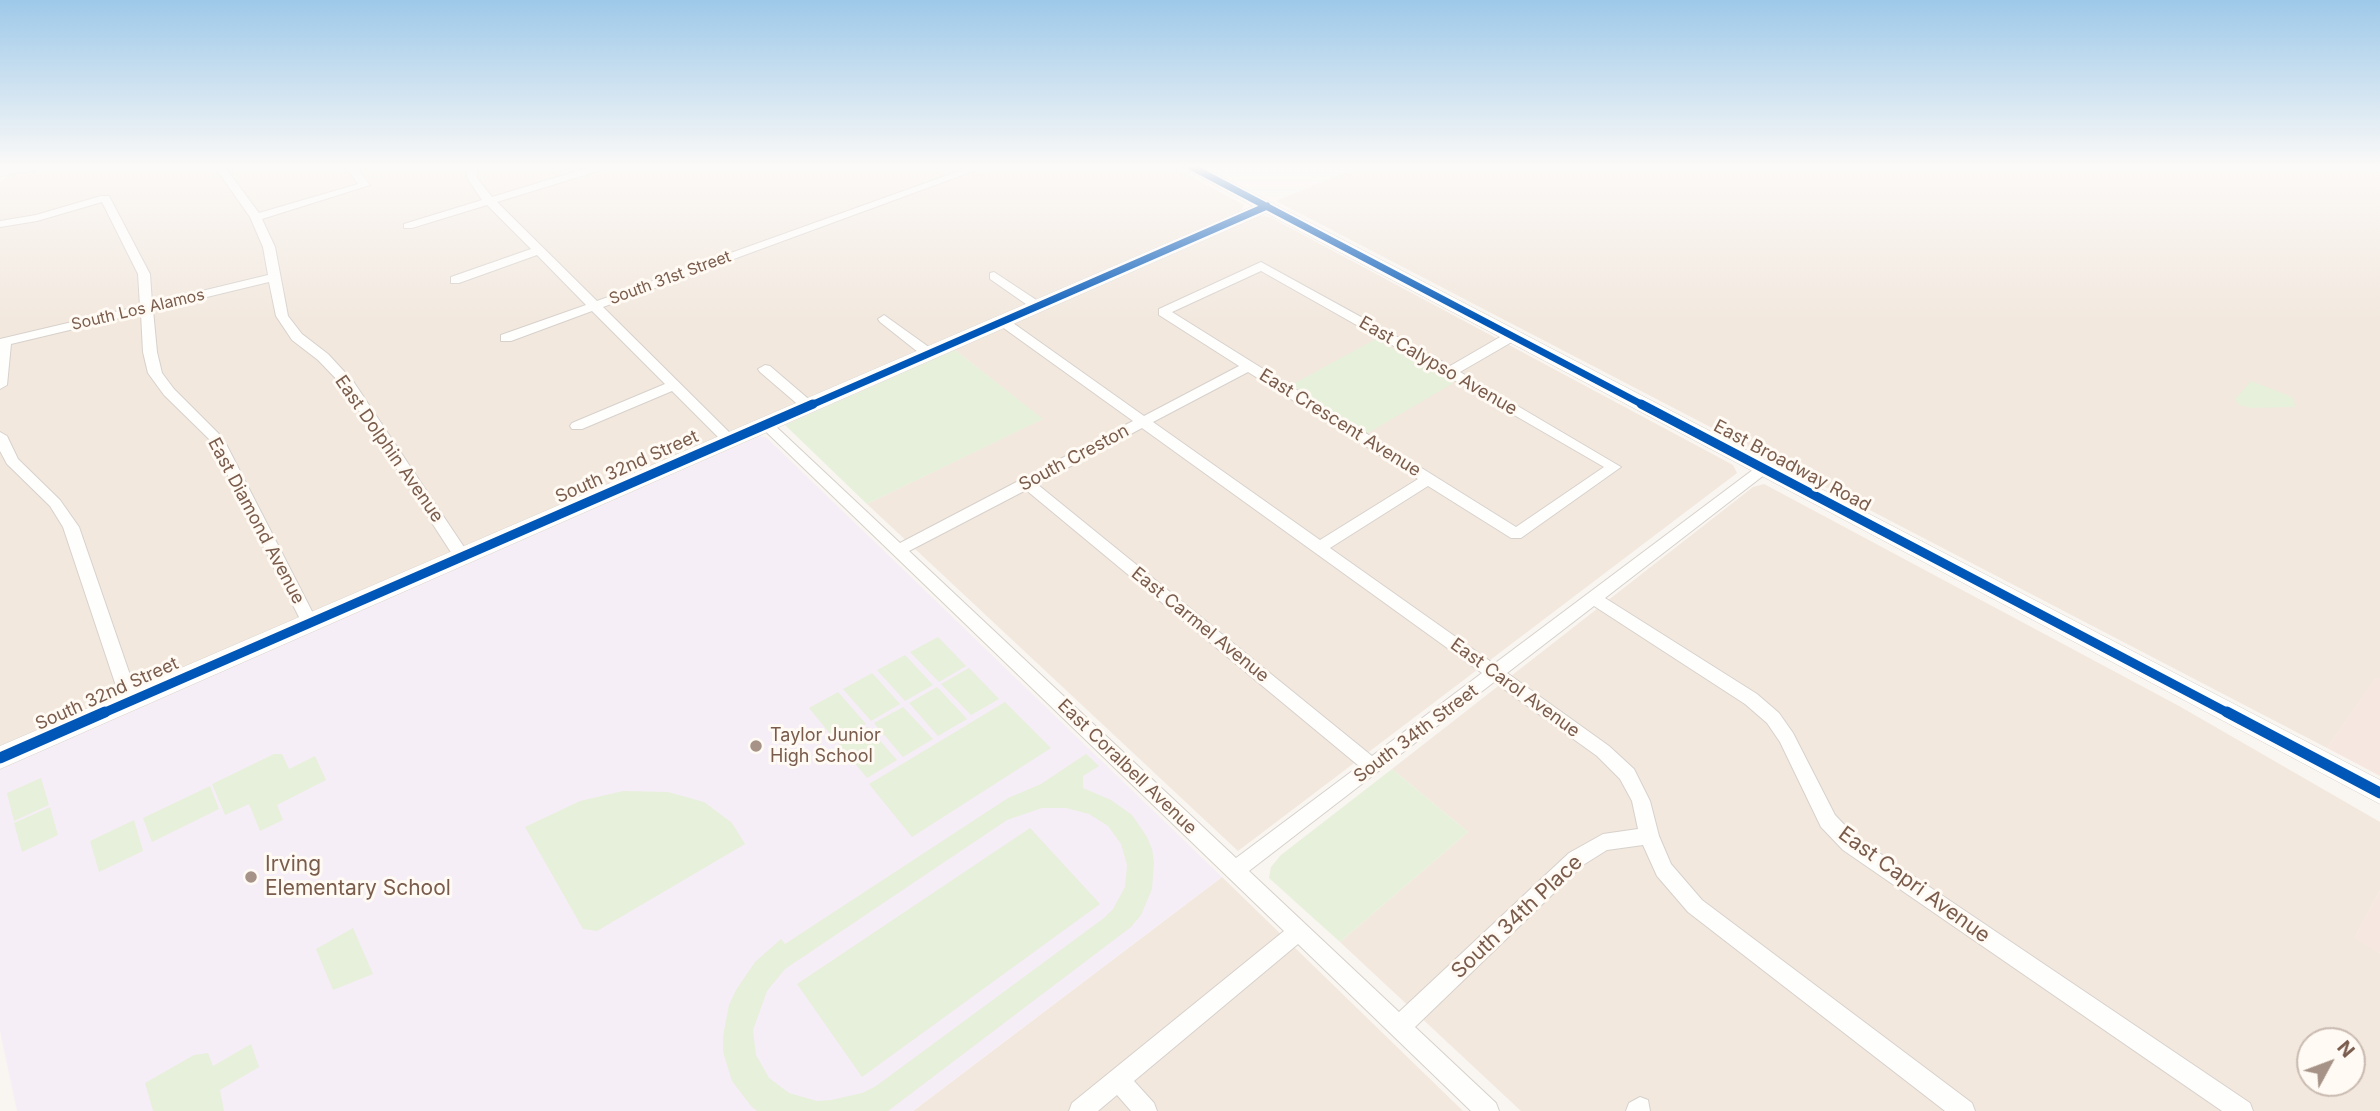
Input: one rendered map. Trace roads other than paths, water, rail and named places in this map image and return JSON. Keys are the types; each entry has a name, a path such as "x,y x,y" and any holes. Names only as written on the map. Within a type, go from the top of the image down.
{"main road":[{"name":"East Broadway Road","path":"1289,218 2380,793"},
{"name":"South 32nd Street","path":"0,758 1037,306"}],"street":[{"name":"East Diamond Avenue","path":"0,224 38,218"},
{"name":"East Diamond Avenue","path":"115,218 144,274 150,352 155,373 169,392 216,438 310,623"},
{"name":"East Dolphin Avenue","path":"256,218 270,247 282,316 297,337 323,358 348,384 462,556"},
{"path":"408,226 434,218"},
{"path":"507,218 730,440"},
{"name":"South 31st Street","path":"506,338 839,218"},
{"name":"South 32nd Street","path":"1037,306 1240,218"},
{"path":"455,280 540,250"},
{"name":"East Calypso Avenue","path":"1163,312 1261,266 1615,467 1516,534"},
{"path":"994,276 1037,306"},
{"name":"South Los Alamos","path":"3,342 275,277"},
{"name":"East Crescent Avenue","path":"1163,312 1516,534"},
{"path":"884,319 928,353"},
{"name":"East Carol Avenue","path":"1002,321 1603,751 1627,774 1641,801 1649,836 1664,870 1695,906 1964,1111"},
{"path":"1450,372 1512,336"},
{"path":"0,385 3,342"},
{"name":"South Creston","path":"899,550 1249,366"},
{"path":"765,369 807,405"},
{"path":"577,426 674,385"},
{"name":"East Coralbell Avenue","path":"765,424 1488,1111"},
{"path":"0,436 12,461 55,503 71,527 130,701"},
{"name":"South 34th Street","path":"1235,870 1762,468"},
{"path":"1319,548 1428,479"},
{"name":"East Carmel Avenue","path":"1027,483 1373,767"},
{"name":"East Capri Avenue","path":"1592,597 1751,699 1773,718 1787,738 1828,821 1850,844 2242,1111"},
{"name":"South 34th Place","path":"1399,1027 1576,859 1603,842 1649,836"},
{"path":"1080,1111 1299,931"},
{"path":"1118,1079 1146,1111"}],"place":[{"name":"Taylor Junior High School","path":"756,746"},
{"name":"Irving Elementary School","path":"251,877"}]}
